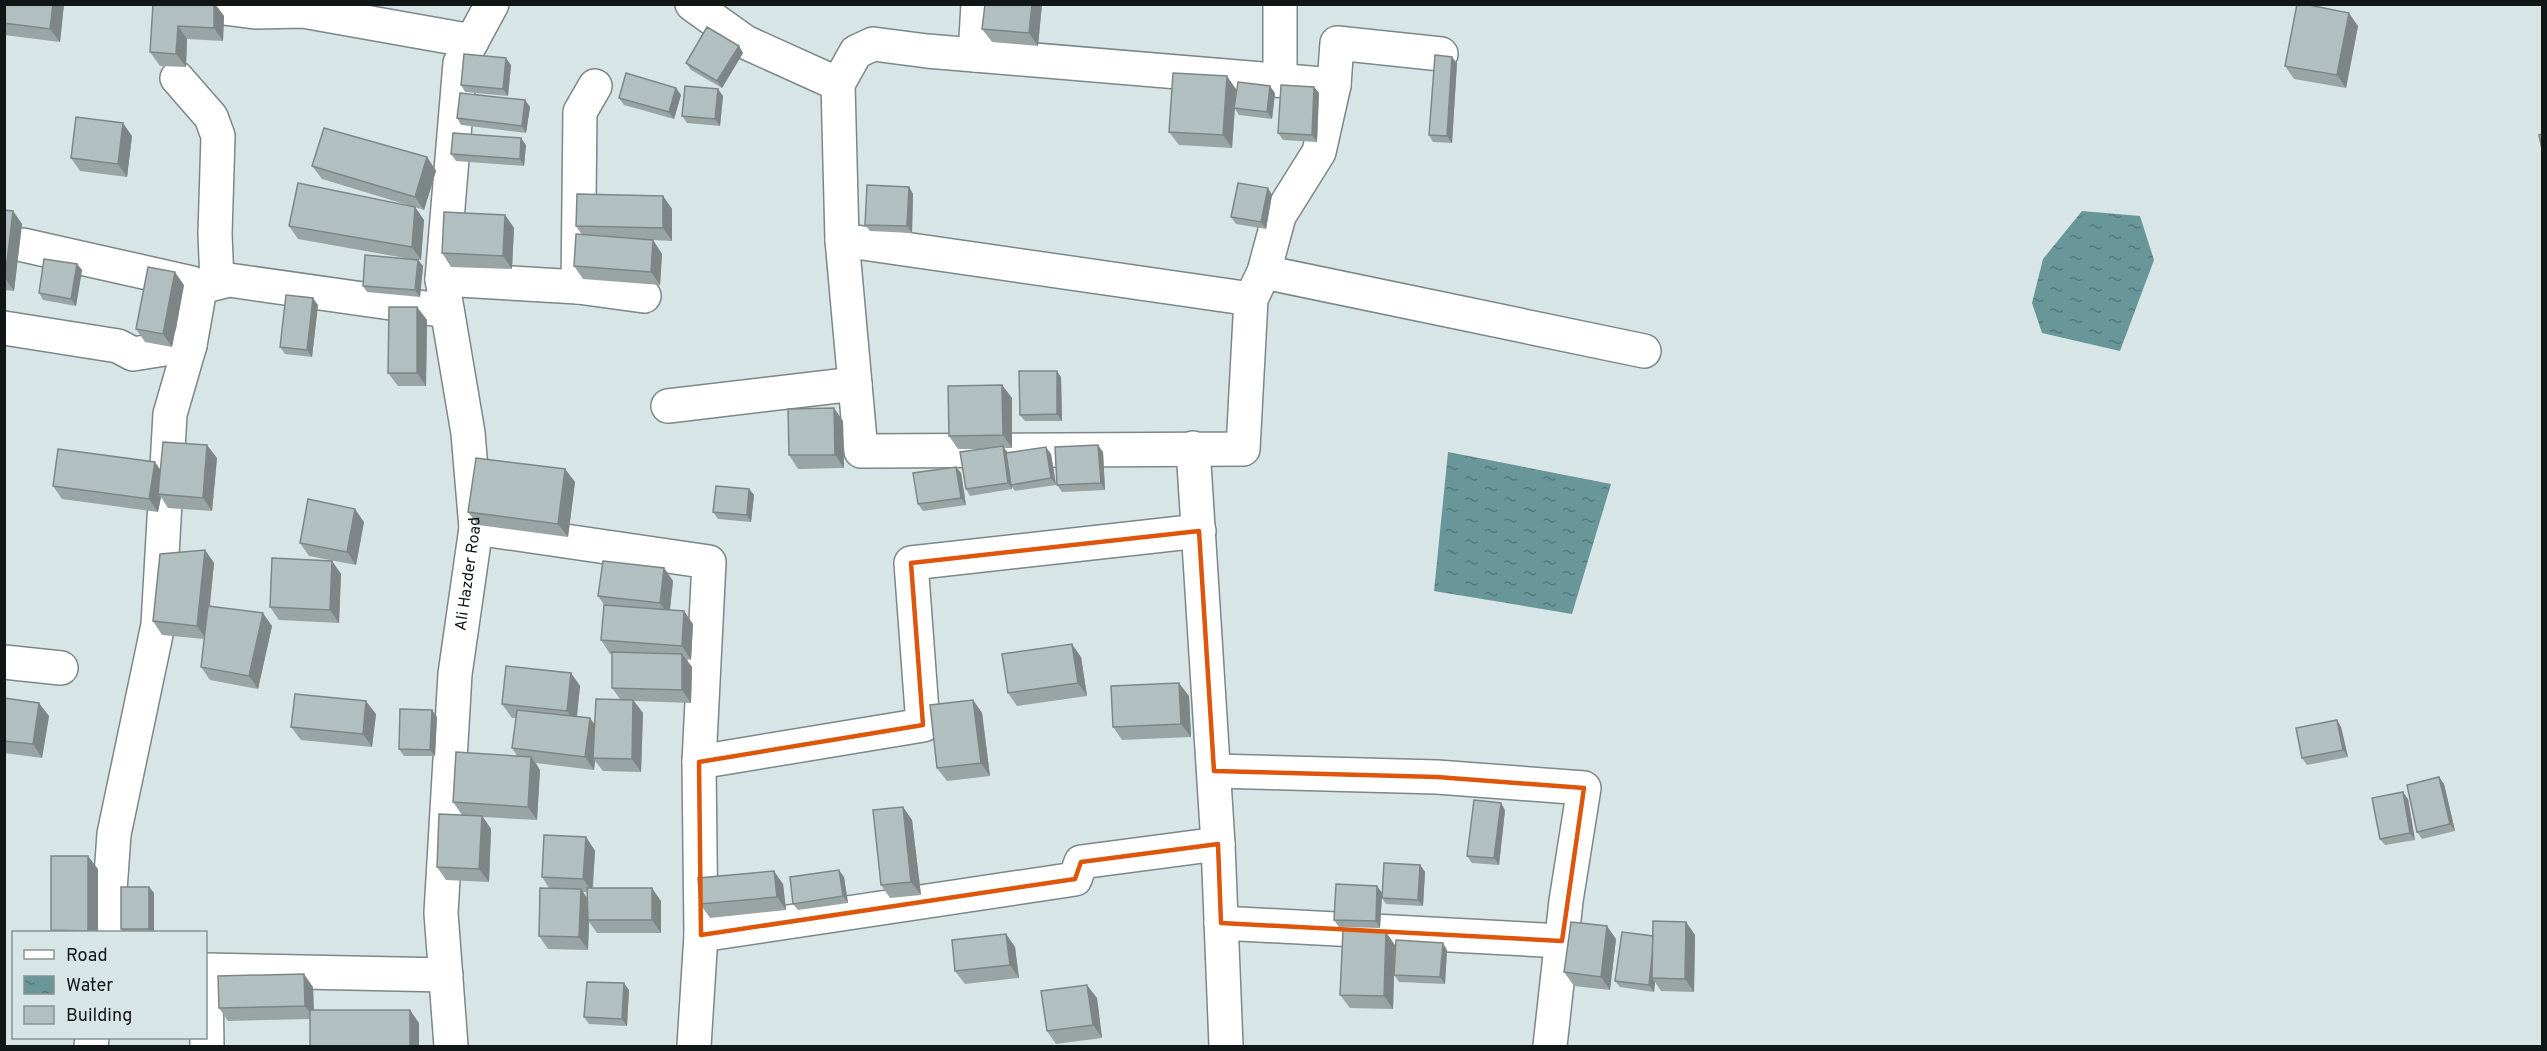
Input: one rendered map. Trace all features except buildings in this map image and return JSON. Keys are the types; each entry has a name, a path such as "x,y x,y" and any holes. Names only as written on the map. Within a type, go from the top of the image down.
{"street":[{"path":"192,4 255,12 303,8 472,41"},
{"name":"Ali Hazder Road","path":"451,1047 441,913 455,674 476,528 468,433 442,279 460,63 492,4"},
{"path":"692,4 745,42 838,84"},
{"path":"975,55 978,4"},
{"path":"1280,4 1280,78"},
{"path":"1334,85 1280,78 975,55 873,44 856,52 838,84 842,240 861,451 1243,449 1258,285 1279,216 1319,152 1334,85 1337,44 1441,54"},
{"path":"107,931 114,834 158,625 170,414 190,345 199,294 211,284 218,136 211,117 177,78"},
{"path":"578,287 580,112 596,86"},
{"path":"842,240 1258,285 1644,351"},
{"path":"23,245 211,284 229,280 447,311"},
{"path":"442,279 578,287 644,296"},
{"path":"4,328 118,346 133,354 190,345"},
{"path":"668,406 855,384"},
{"path":"1193,448 1214,771 1226,1047"},
{"path":"476,528 709,562 699,762 701,935 694,1047"},
{"path":"699,762 923,725 911,563 1199,531"},
{"path":"4,662 61,668"},
{"path":"1214,771 1437,777 1584,788 1562,941 1550,1047"},
{"path":"701,935 1076,879 1081,862 1218,844"},
{"path":"1221,923 1562,941"},
{"path":"207,970 446,975"}],"highlighted area":[{"path":"1199,531 1214,771 1437,777 1584,788 1562,941 1221,923 1218,844 1081,862 1075,879 701,935 699,762 923,725 911,563"}],"water":[{"path":"2082,211 2140,216 2154,260 2120,351 2042,333 2032,303 2043,259"},
{"path":"1448,452 1611,484 1572,614 1434,591"}]}
